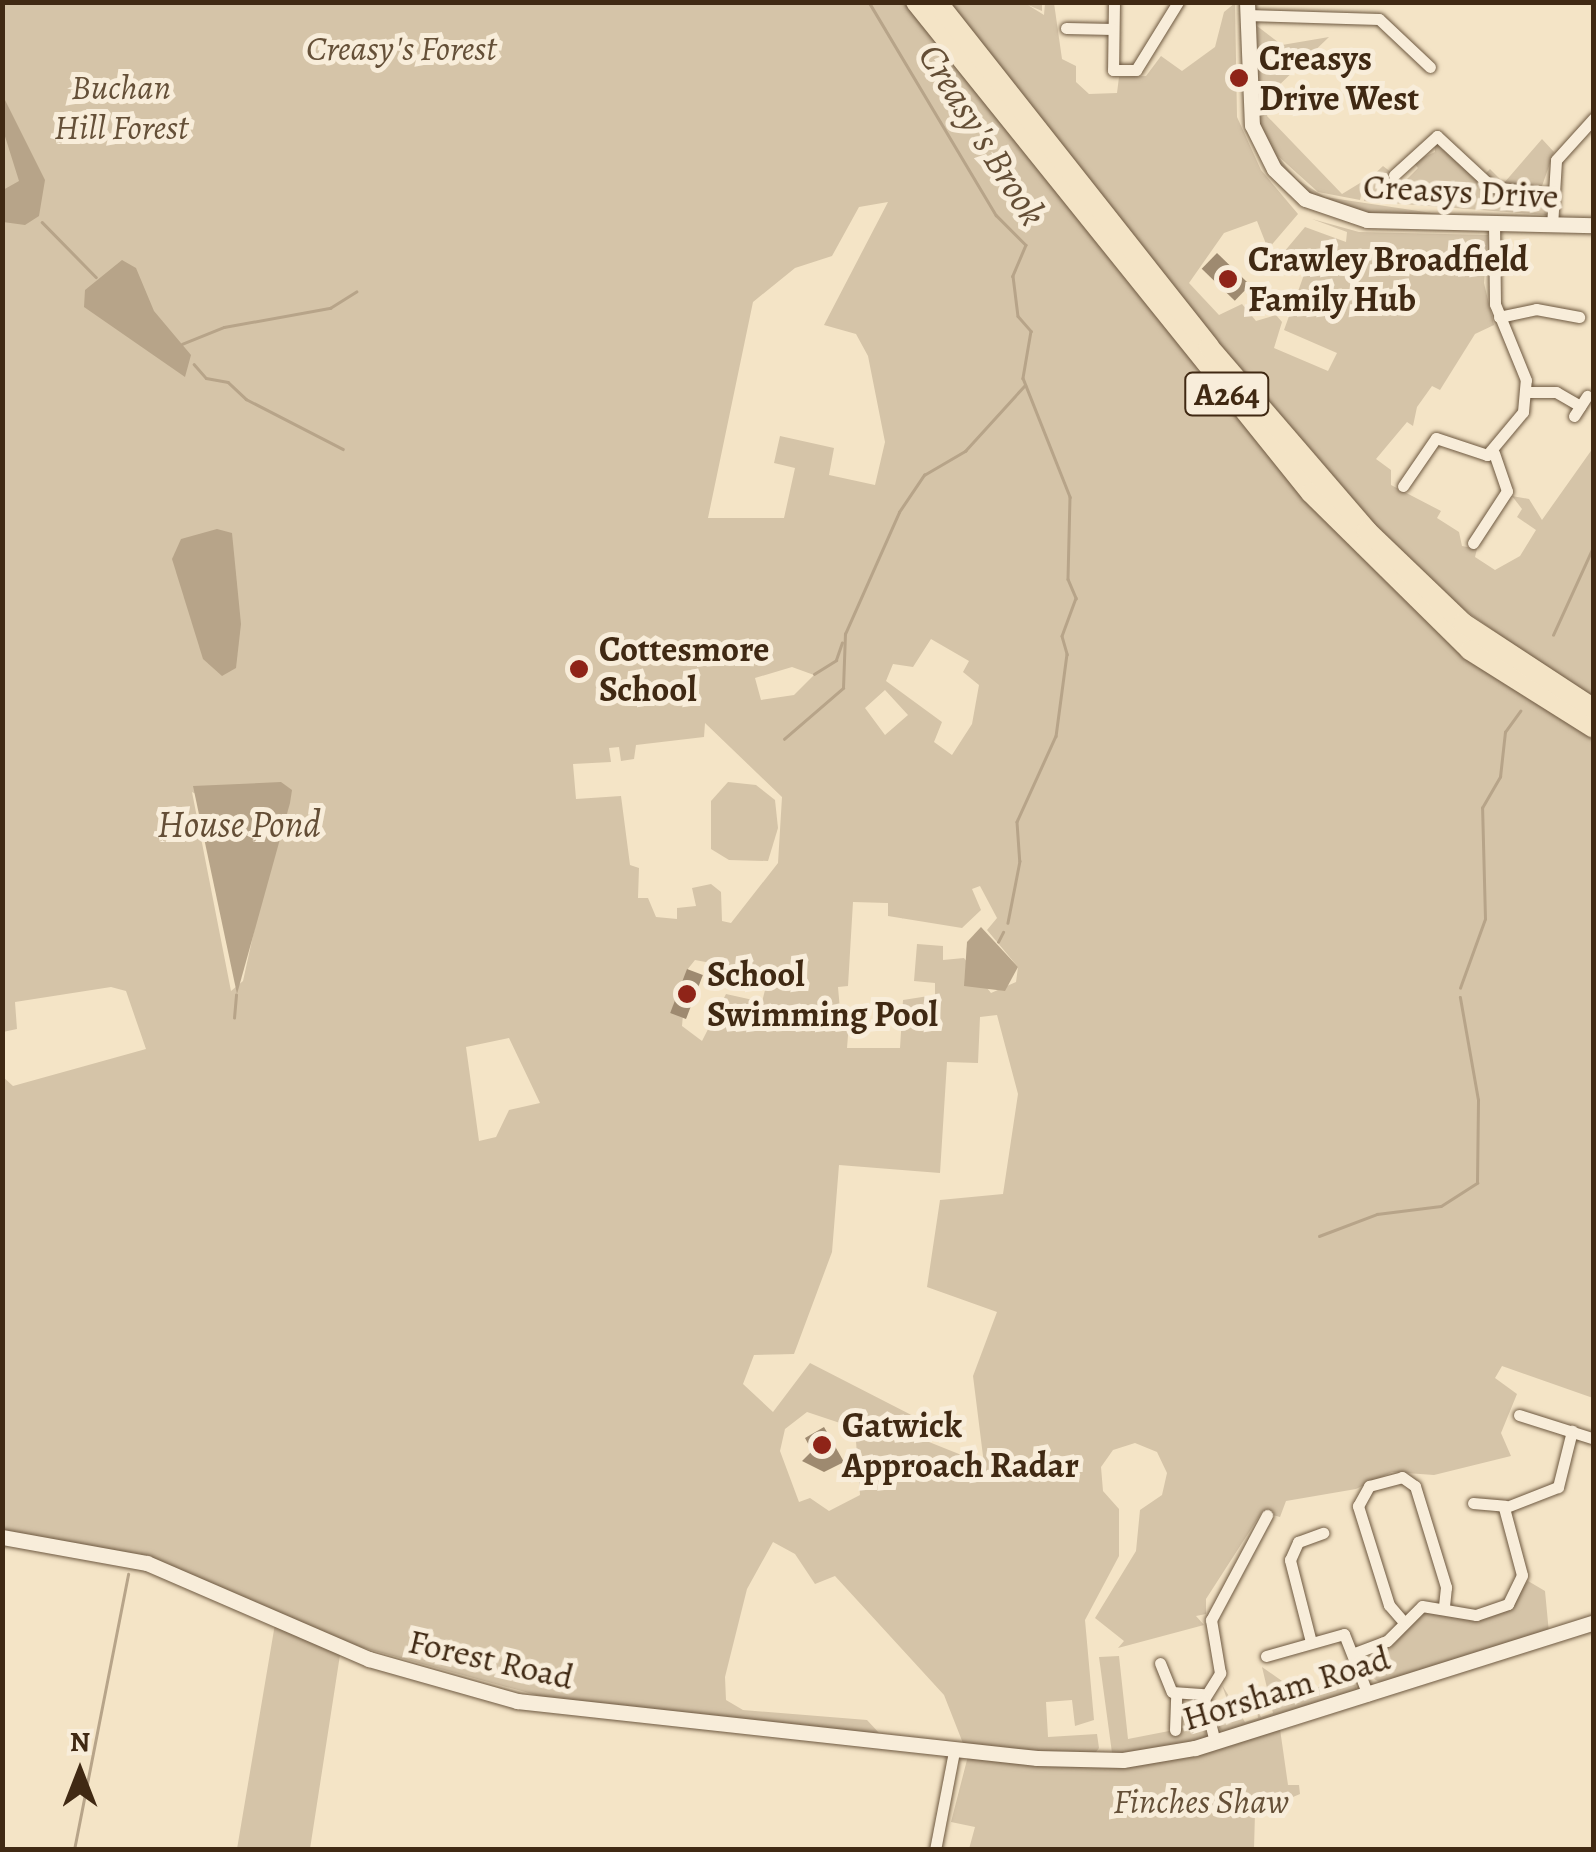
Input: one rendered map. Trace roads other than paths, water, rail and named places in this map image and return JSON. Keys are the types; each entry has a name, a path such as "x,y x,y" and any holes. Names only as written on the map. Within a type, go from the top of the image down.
{"highway":[{"name":"A264","path":"916,2 1310,493 1460,642 1594,728"},
{"name":"A264","path":"937,2 1210,348 1376,541 1463,623 1594,709"}],"street":[{"path":"1113,87 1114,2"},
{"path":"1113,70 1145,66 1178,2"},
{"path":"1333,2 1333,17"},
{"path":"1247,9 1383,20 1430,67"},
{"name":"Creasys Drive","path":"1247,9 1252,126 1294,191 1357,219 1594,225"},
{"path":"1066,28 1113,29"},
{"path":"1552,226 1558,155 1594,118"},
{"path":"1394,175 1437,136 1492,188 1552,194"},
{"path":"1397,470 1406,482 1431,435 1465,454 1494,453 1519,423 1526,392 1499,317 1494,224"},
{"path":"1499,317 1516,309 1579,316"},
{"path":"1526,392 1556,392 1580,406"},
{"path":"1493,541 1477,538 1507,491 1494,453"},
{"path":"1519,1415 1592,1438"},
{"path":"1474,1504 1505,1506 1558,1486 1572,1431"},
{"path":"1402,1620 1389,1605 1358,1506 1370,1486 1402,1477 1416,1486 1446,1587 1444,1606"},
{"path":"1355,1654 1387,1641 1402,1620 1422,1606 1481,1614 1513,1598 1522,1572 1505,1506"},
{"path":"1204,1694 1220,1673 1212,1638 1216,1605 1267,1515"},
{"path":"1311,1642 1290,1560 1296,1543 1324,1533"},
{"name":"Forest Road","path":"2,1537 148,1563 370,1659 486,1694 986,1753"},
{"name":"Horsham Road","path":"986,1753 1123,1760 1216,1742 1594,1622"},
{"path":"1266,1656 1341,1634 1355,1654 1368,1695"},
{"path":"1160,1663 1176,1694 1174,1730"},
{"path":"1176,1694 1204,1694"},
{"path":"1204,1694 1216,1742"},
{"path":"935,1850 954,1751"}],"water":[{"path":"2,94 45,180 39,216 25,225 3,222 3,190 19,181 3,130"},
{"path":"122,260 136,268 154,311 191,355 185,377 84,307 85,290"},
{"path":"217,529 232,533 241,624 236,668 222,676 203,659 172,559 181,539"},
{"name":"House Pond","path":"281,782 292,790 290,803 237,994 193,786"},
{"path":"981,927 1018,967 1005,991 964,986 967,942"}],"waterway":[{"name":"Creasy's Brook","path":"869,2 996,215 1026,245 1013,276 1018,316 1031,331 1023,378 1070,497 1068,579 1076,598 1062,636 1067,654 1056,736 1017,822 1020,861 1008,923"},
{"path":"42,222 96,277"},
{"path":"182,344 224,327 330,308 356,292"},
{"path":"194,364 206,378 228,382 246,399 343,449"},
{"path":"784,739 843,688 845,634 899,512 924,475 965,451 1025,385"},
{"path":"1553,635 1594,545"},
{"path":"814,674 836,660 842,643"},
{"path":"1460,988 1485,919 1482,808 1500,777 1505,732 1520,711"},
{"path":"998,942 1003,932"},
{"path":"234,1018 236,995"},
{"path":"1319,1236 1377,1214 1441,1206 1477,1183 1478,1100 1460,998"},
{"path":"74,1850 128,1574"}],"place":[{"name":"Creasys Drive West","path":"1239,78"},
{"name":"Crawley Broadfield Family Hub","path":"1228,279"},
{"name":"Cottesmore School","path":"579,669"},
{"name":"School Swimming Pool","path":"687,994"},
{"name":"Gatwick Approach Radar","path":"822,1445"}],"park label":[{"name":"Creasy's Forest","path":"401,48"},
{"name":"Buchan Hill Forest","path":"121,107"},
{"name":"Finches Shaw","path":"1201,1801"}]}
